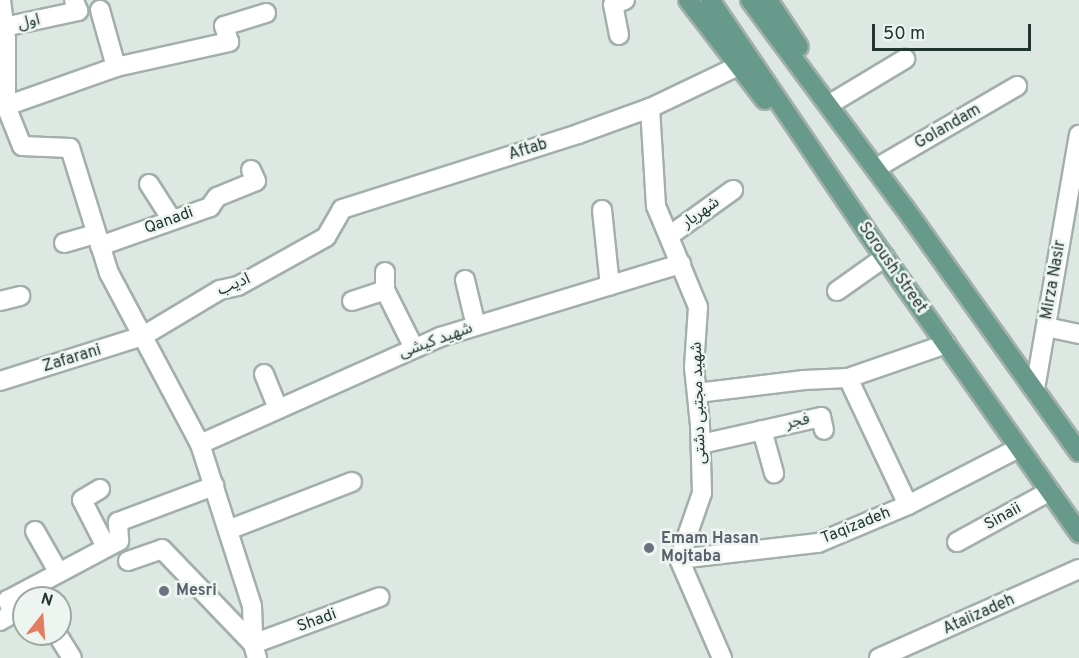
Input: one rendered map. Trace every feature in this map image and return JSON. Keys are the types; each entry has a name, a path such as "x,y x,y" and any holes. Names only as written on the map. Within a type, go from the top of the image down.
{"main road":[{"path":"688,0 869,235"},
{"name":"Soroush Street","path":"711,0 869,235 1079,532"},
{"path":"750,0 904,207 1079,453"},
{"path":"768,0 904,207"}],"street":[{"path":"1,0 8,135 22,146 70,148 109,273 200,444 252,606 255,651"},
{"name":"اول","path":"4,27 78,11 74,0"},
{"path":"619,35 613,5 626,0"},
{"path":"100,10 116,67"},
{"path":"6,106 116,67 229,42 224,26 266,13"},
{"path":"835,101 905,58"},
{"name":"Aftab","path":"326,237 342,209 578,134 650,108 738,66"},
{"name":"Golandam","path":"878,167 1017,86"},
{"name":"شهید مجتبی دشتی","path":"650,108 656,206 698,308 694,367 701,444 702,493 679,559"},
{"name":"Mirza Nasir","path":"1035,389 1079,135"},
{"name":"Qanadi","path":"64,243 98,240 210,207 217,197 256,181 251,170"},
{"path":"149,184 172,220"},
{"name":"شهریار","path":"669,236 733,190"},
{"path":"602,210 609,286"},
{"name":"ادیب","path":"143,336 220,290 238,286 326,237"},
{"path":"837,291 885,257"},
{"name":"شهید کیشی","path":"200,444 414,348 476,326 681,264"},
{"path":"385,272 386,290 414,348"},
{"path":"465,280 476,326"},
{"path":"352,301 386,290"},
{"path":"0,301 20,296"},
{"path":"1046,327 1079,334"},
{"name":"Zafarani","path":"0,381 143,336"},
{"path":"697,393 804,380 848,378 946,344"},
{"path":"264,374 278,408"},
{"path":"848,378 908,505"},
{"name":"فجر","path":"701,444 821,417 824,430"},
{"name":"فجر","path":"762,430 774,473"},
{"name":"Taqizadeh","path":"679,559 818,543 908,505 1019,448"},
{"path":"228,530 352,482"},
{"path":"41,586 59,573 119,541 118,522 214,486"},
{"path":"100,489 82,500 106,547"},
{"name":"Sinaii","path":"957,542 1050,491"},
{"path":"35,531 59,573"},
{"path":"128,561 162,549 255,651"},
{"path":"679,559 722,658"},
{"name":"Ataiizadeh","path":"879,658 1079,569"},
{"name":"Shadi","path":"255,651 380,597"},
{"path":"12,599 8,600 12,614"}],"place":[{"name":"Emam Hasan Mojtaba","path":"649,548"},
{"name":"Mesri","path":"164,591"}]}
